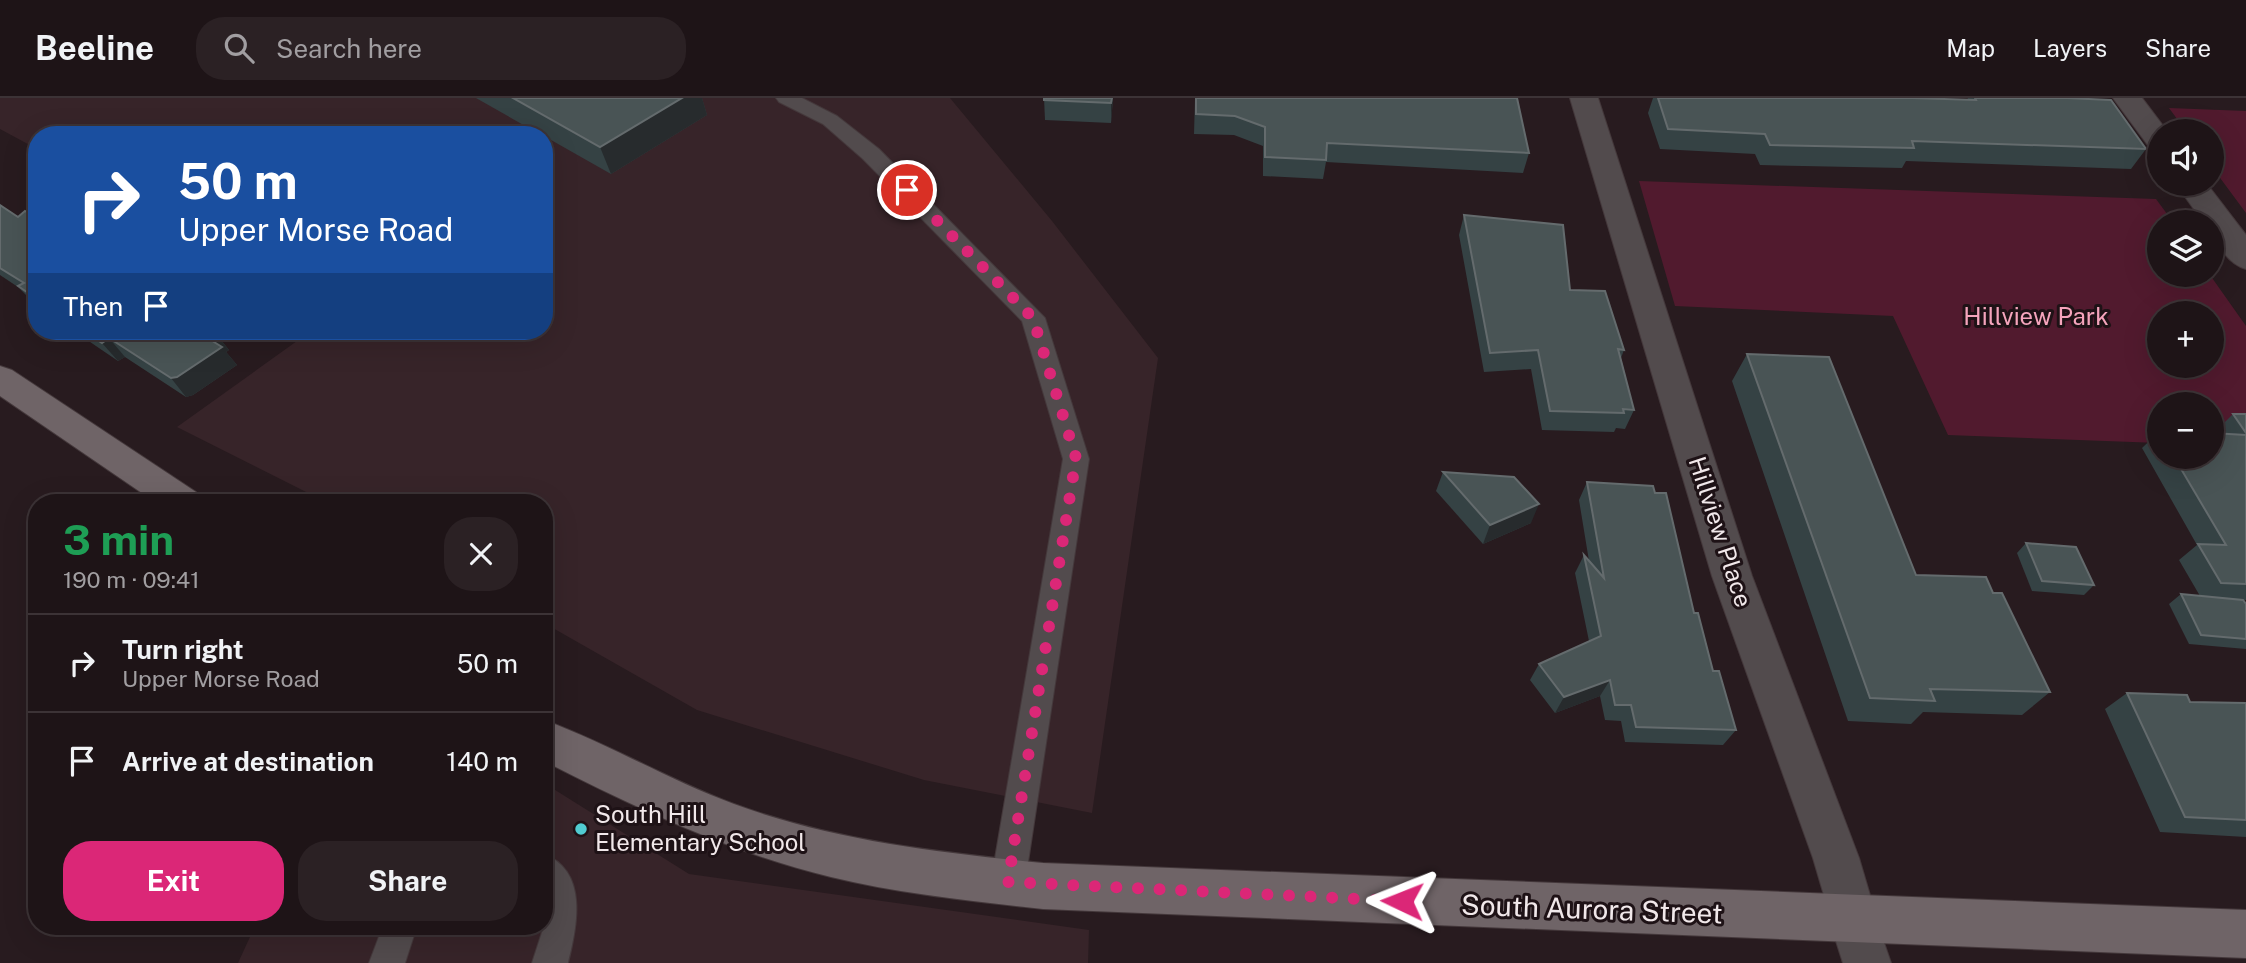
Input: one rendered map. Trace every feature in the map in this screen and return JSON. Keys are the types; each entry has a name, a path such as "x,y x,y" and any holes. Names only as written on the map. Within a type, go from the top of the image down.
{"main road":[{"path":"0,379 171,494"},
{"name":"South Aurora Street","path":"553,744 637,786 704,815 803,848 899,870 1043,886 1860,941 2246,934"}],"street":[{"name":"Hillview Place","path":"1584,98 1732,576 1836,858 1860,941"},
{"path":"2127,98 2147,125"},
{"path":"2199,196 2246,258"}],"lane":[{"path":"786,98 830,120 871,154 1033,318 1076,458 1008,882"},
{"path":"550,963 563,912 553,880"},
{"path":"387,963 397,935"}],"shaded area":[{"path":"0,98 950,98 1052,221 1158,358 1092,813 924,780 697,710 553,628 553,494 310,494 177,427 298,340 553,340 553,126 28,126 28,144 0,129"},
{"name":"South Hill Elementary School","path":"553,789 689,874 1089,930 1088,963 238,963 251,935 553,935"}],"green space":[{"path":"2169,108 2246,111 2246,213 2224,183 2224,119 2177,119"},
{"name":"Hillview Park","path":"1639,181 2156,199 2164,210 2147,210 2147,287 2218,287 2246,326 2246,446 2224,445 2224,392 2147,392 2147,443 1948,435 1893,316 1675,306"}],"building":[{"path":"513,98 682,98 600,147"},
{"path":"1044,98 1112,98 1111,103"},
{"path":"1196,98 1517,98 1529,153 1327,143 1326,160 1265,157 1265,127 1235,116 1196,114"},
{"path":"1658,98 2111,100 2146,149 1912,141 1914,148 1770,145 1765,134 1668,129"},
{"path":"0,205 18,217 25,211 28,213 28,293 18,286 24,283 0,268"},
{"path":"1464,215 1563,225 1570,290 1605,291 1624,350 1618,349 1634,410 1623,409 1624,413 1550,411 1538,350 1490,353"},
{"path":"112,340 211,340 222,347 177,377 171,378"},
{"path":"1747,354 1829,357 1916,575 1986,577 1993,593 2002,593 2050,692 1930,689 1935,701 1870,698"},
{"path":"2233,414 2246,414 2246,433"},
{"path":"2224,434 2246,435 2246,584 2221,583 2198,544 2226,545 2181,469 2224,469"},
{"path":"1443,472 1514,477 1539,504 1490,525"},
{"path":"1587,482 1653,486 1655,493 1666,493 1694,613 1698,613 1713,671 1719,671 1736,730 1636,727 1631,705 1615,705 1610,680 1564,697 1539,664 1601,636 1584,555 1604,578"},
{"path":"2026,543 2076,547 2094,585 2042,581"},
{"path":"2181,594 2243,600 2246,604 2246,639 2201,635"},
{"path":"2127,693 2187,695 2190,702 2246,703 2246,820 2185,817"}],"place":[{"name":"South Hill Elementary School","path":"581,829"}],"route":[{"path":"907,190 1033,318 1076,458 1008,882 1043,886 1402,901"}]}
